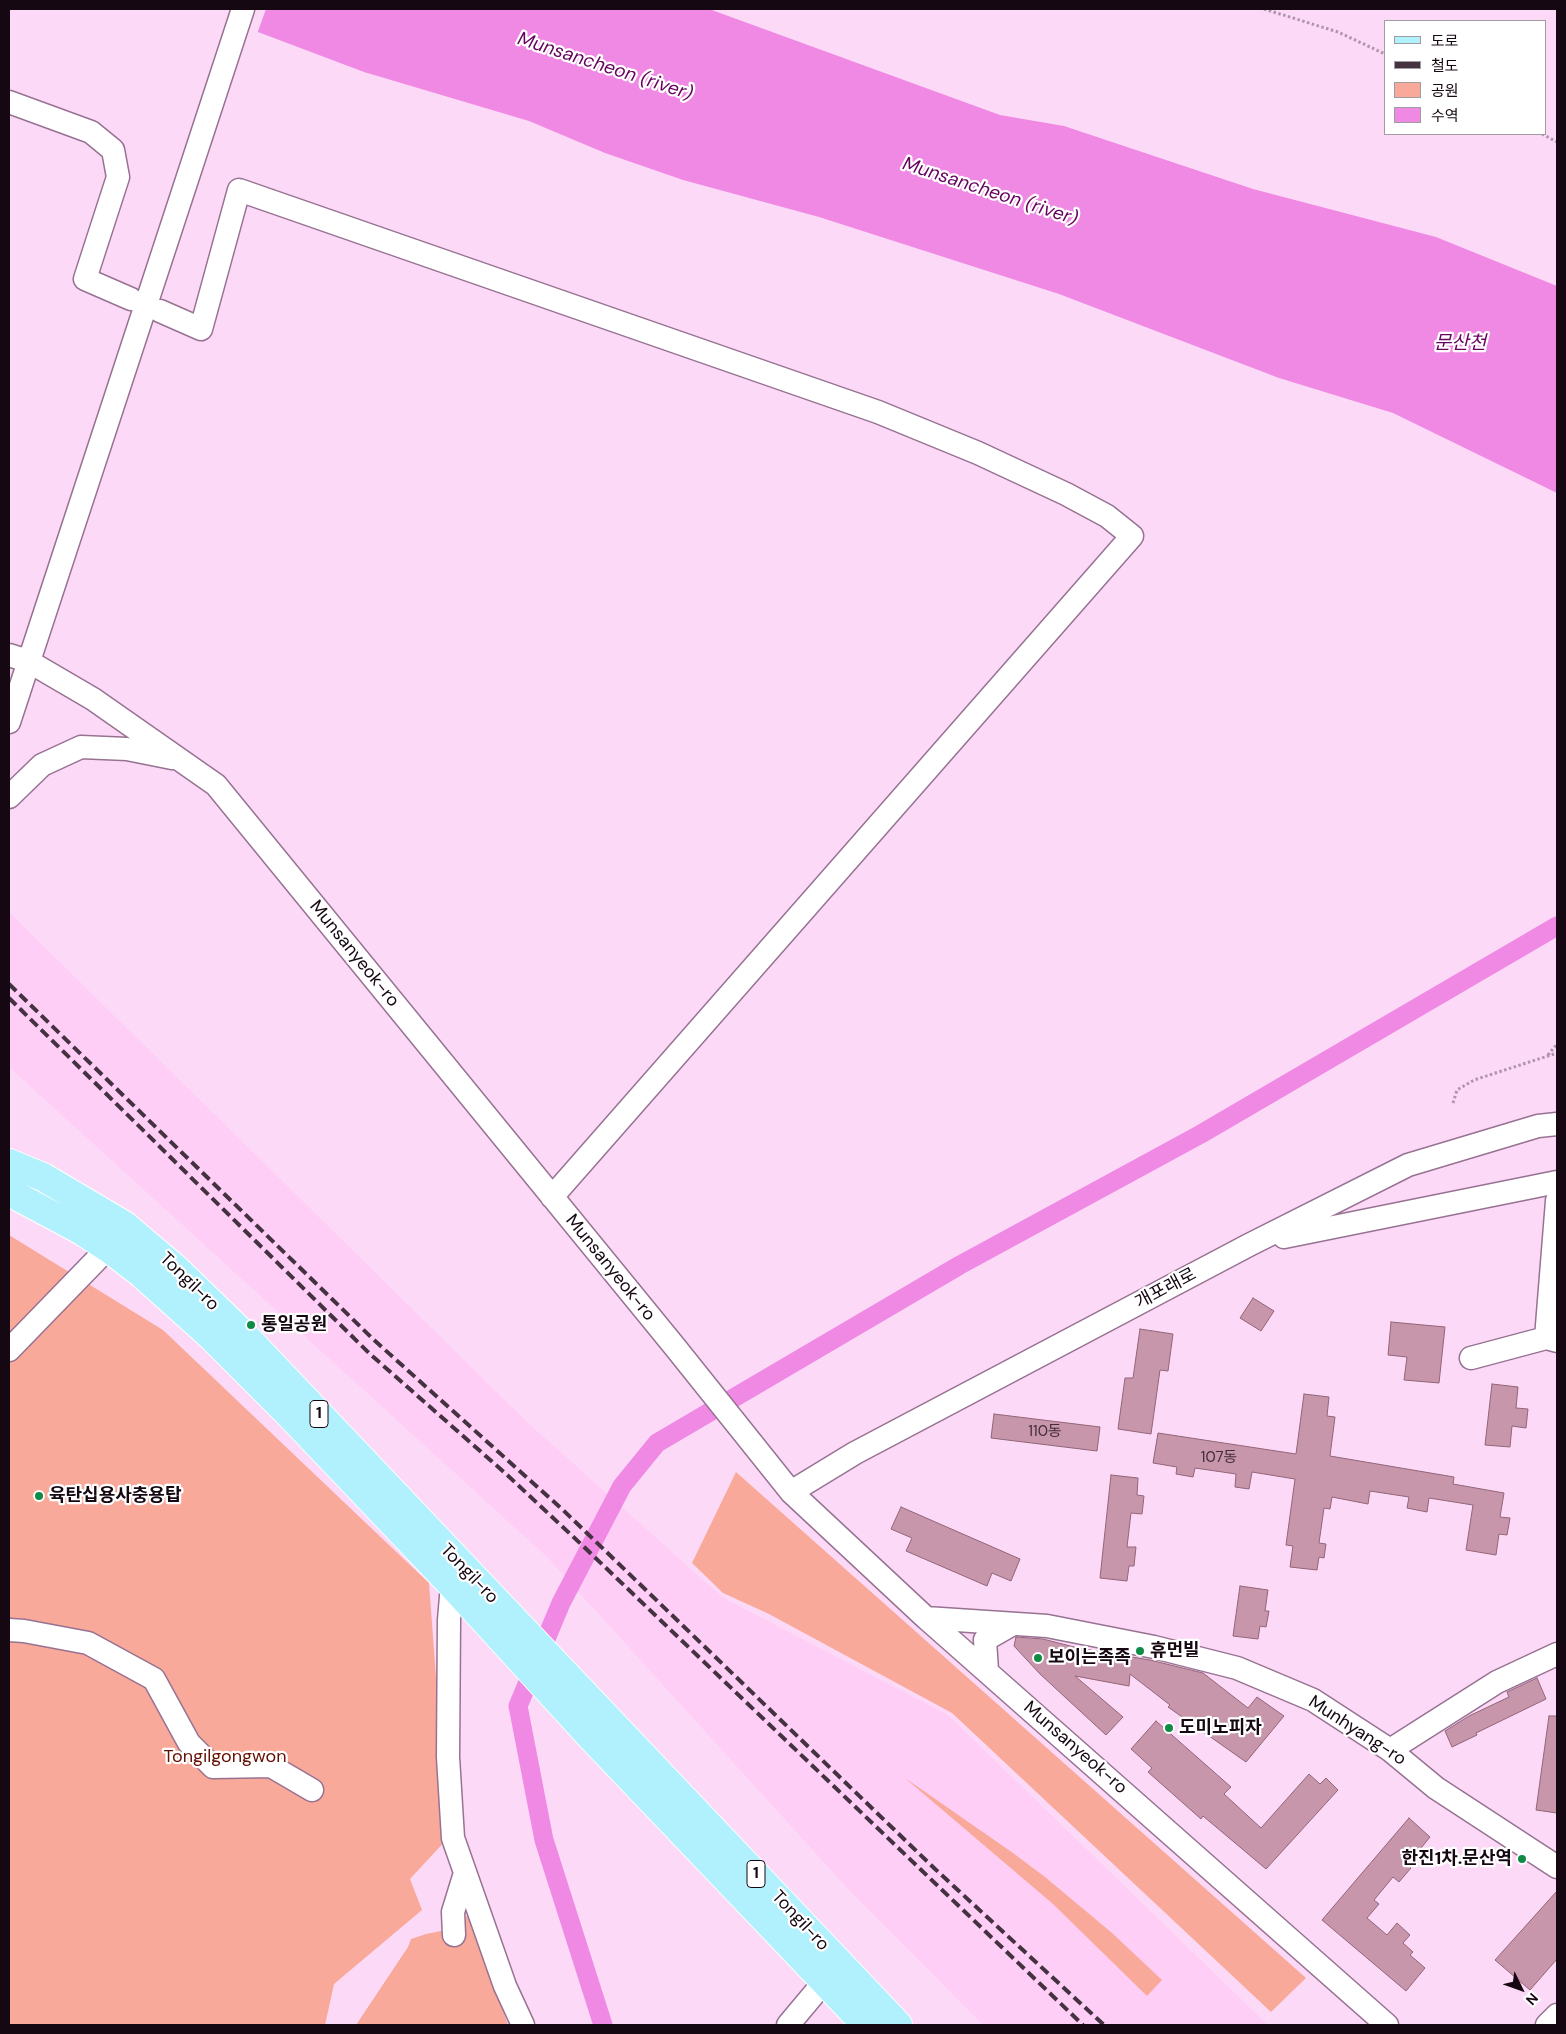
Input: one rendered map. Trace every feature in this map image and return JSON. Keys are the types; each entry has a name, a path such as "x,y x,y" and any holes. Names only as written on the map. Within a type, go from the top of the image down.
{"main road":[{"name":"Tongil-ro","path":"9,1163 42,1177 124,1225 170,1263 241,1332 443,1567 602,1731 824,1982 866,2025"},
{"name":"Tongil-ro","path":"9,1192 82,1231 108,1248 142,1274 211,1336 443,1567 602,1731 898,2025"}],"street":[{"path":"9,722 18,658 162,258 244,9"},
{"path":"9,102 91,132 112,150 118,176 85,279 132,299"},
{"path":"160,311 201,329 239,190 878,412 978,453 1066,494 1106,516 1132,536 552,1197"},
{"name":"Munsanyeok-ro","path":"18,658 93,700 216,785 675,1347 790,1492 926,1618 1387,2025"},
{"path":"9,797 42,765 81,747 127,749 180,759"},
{"name":"개포래로","path":"790,1492 856,1453 1249,1245 1408,1165 1538,1126 1557,1124"},
{"path":"1249,1245 1557,1182"},
{"path":"1471,1358 1552,1340 1557,1202"},
{"path":"9,1350 108,1248 124,1225"},
{"path":"443,1567 449,1620 448,1757 453,1838 505,1986 523,2025"},
{"name":"Munhyang-ro","path":"926,1618 1047,1626 1154,1647 1237,1668 1313,1700 1390,1750 1436,1788 1557,1867"},
{"path":"987,1671 984,1640 1013,1624"},
{"path":"9,1630 88,1643 154,1679 189,1743 213,1767 271,1766 312,1790"},
{"path":"1390,1750 1497,1682 1557,1654"},
{"path":"454,1935 453,1912 465,1873"},
{"path":"788,2025 824,1982"},
{"path":"1547,2025 1557,2015"}],"path":[{"path":"1264,9 1338,32 1384,54"},
{"path":"1544,135 1557,142"},
{"path":"1548,1055 1557,1044"},
{"path":"1452,1103 1457,1090 1474,1080 1557,1053"}],"shaded area":[{"path":"9,912 526,1421 722,1597 948,1715 1268,2025 983,2025 848,1889 546,1556 9,1067"}],"green space":[{"name":"Tongilgongwon","path":"9,1235 163,1330 429,1583 448,1838 410,1879 422,1910 334,1984 325,2025 9,2025"},
{"path":"736,1472 1306,1978 1271,2012 952,1713 769,1614 723,1593 692,1563"},
{"path":"905,1778 1045,1877 1112,1933 1162,1980 1147,1996 1053,1904"},
{"path":"470,1914 508,2025 356,2025 408,1947 411,1939 441,1931"}],"water":[{"name":"문산천","path":"197,9 709,9 1000,115 1064,126 1253,189 1436,237 1557,286 1557,493 1393,413 1279,378 1059,294 819,217 683,180 605,153 529,121 364,72"}],"pier":[{"path":"196,9 266,9 257,34 196,11"}],"building":[{"path":"1253,1298 1274,1311 1261,1331 1240,1318"},
{"path":"1391,1322 1445,1327 1439,1383 1404,1380 1407,1357 1388,1355"},
{"path":"1140,1329 1173,1334 1168,1371 1160,1370 1151,1434 1118,1429 1125,1378 1133,1378"},
{"path":"1492,1384 1518,1387 1516,1408 1528,1409 1526,1428 1512,1426 1510,1447 1485,1445"},
{"path":"1304,1394 1329,1397 1327,1416 1335,1417 1330,1456 1454,1477 1453,1484 1504,1493 1500,1517 1510,1518 1507,1535 1499,1534 1496,1555 1466,1550 1473,1505 1429,1498 1427,1512 1407,1508 1409,1497 1370,1491 1368,1504 1332,1497 1330,1509 1324,1508 1319,1543 1326,1544 1324,1558 1319,1557 1317,1570 1290,1567 1293,1546 1286,1545 1295,1479 1252,1472 1249,1489 1235,1487 1236,1474 1195,1468 1193,1477 1176,1474 1177,1467 1153,1463 1158,1433 1296,1454"},
{"path":"994,1414 1100,1427 1097,1451 991,1438"},
{"path":"1111,1475 1138,1478 1137,1495 1144,1496 1142,1514 1131,1513 1127,1547 1136,1547 1134,1566 1129,1566 1127,1581 1100,1578"},
{"path":"901,1507 1020,1559 1011,1581 992,1573 987,1586 906,1551 912,1538 891,1529"},
{"path":"1240,1586 1268,1590 1265,1611 1269,1611 1266,1627 1260,1626 1258,1639 1233,1636"},
{"path":"1016,1637 1043,1639 1078,1648 1150,1660 1203,1673 1248,1708 1257,1697 1284,1716 1246,1762 1168,1707 1170,1705 1130,1674 1129,1686 1075,1676 1123,1717 1106,1735 1040,1674 1014,1646"},
{"path":"1537,1678 1546,1699 1476,1733 1477,1735 1452,1747 1445,1731 1469,1716 1509,1697 1507,1692"},
{"path":"1549,1716 1557,1716 1557,1813 1536,1810"},
{"path":"1156,1721 1231,1787 1224,1794 1261,1828 1309,1774 1320,1784 1326,1778 1338,1790 1266,1869 1203,1816 1201,1819 1148,1772 1152,1768 1131,1749"},
{"path":"1409,1818 1430,1837 1417,1853 1420,1856 1399,1882 1393,1877 1374,1900 1379,1904 1367,1918 1387,1935 1397,1923 1410,1935 1403,1943 1413,1952 1410,1955 1425,1968 1406,1991 1322,1920"},
{"path":"1557,1891 1557,1959 1530,1990 1495,1960"}],"waterway":[{"path":"603,2025 544,1840 518,1706 561,1603 622,1486 657,1443 960,1265 1201,1134 1557,926"}],"railway":[{"path":"9,984 374,1340 563,1510 934,1868 1104,2025"},
{"path":"9,998 370,1354 505,1473 582,1545 1083,2025"}],"place":[{"name":"통일공원","path":"251,1325"},
{"name":"육탄십용사충용탑","path":"39,1496"},
{"name":"휴먼빌","path":"1140,1651"},
{"name":"보이는족족","path":"1038,1658"},
{"name":"도미노피자","path":"1169,1728"},
{"name":"한진1차.문산역","path":"1522,1859"}],"water label":[{"name":"Munsancheon (river)","path":"605,67"},
{"name":"Munsancheon (river)","path":"990,192"}]}
